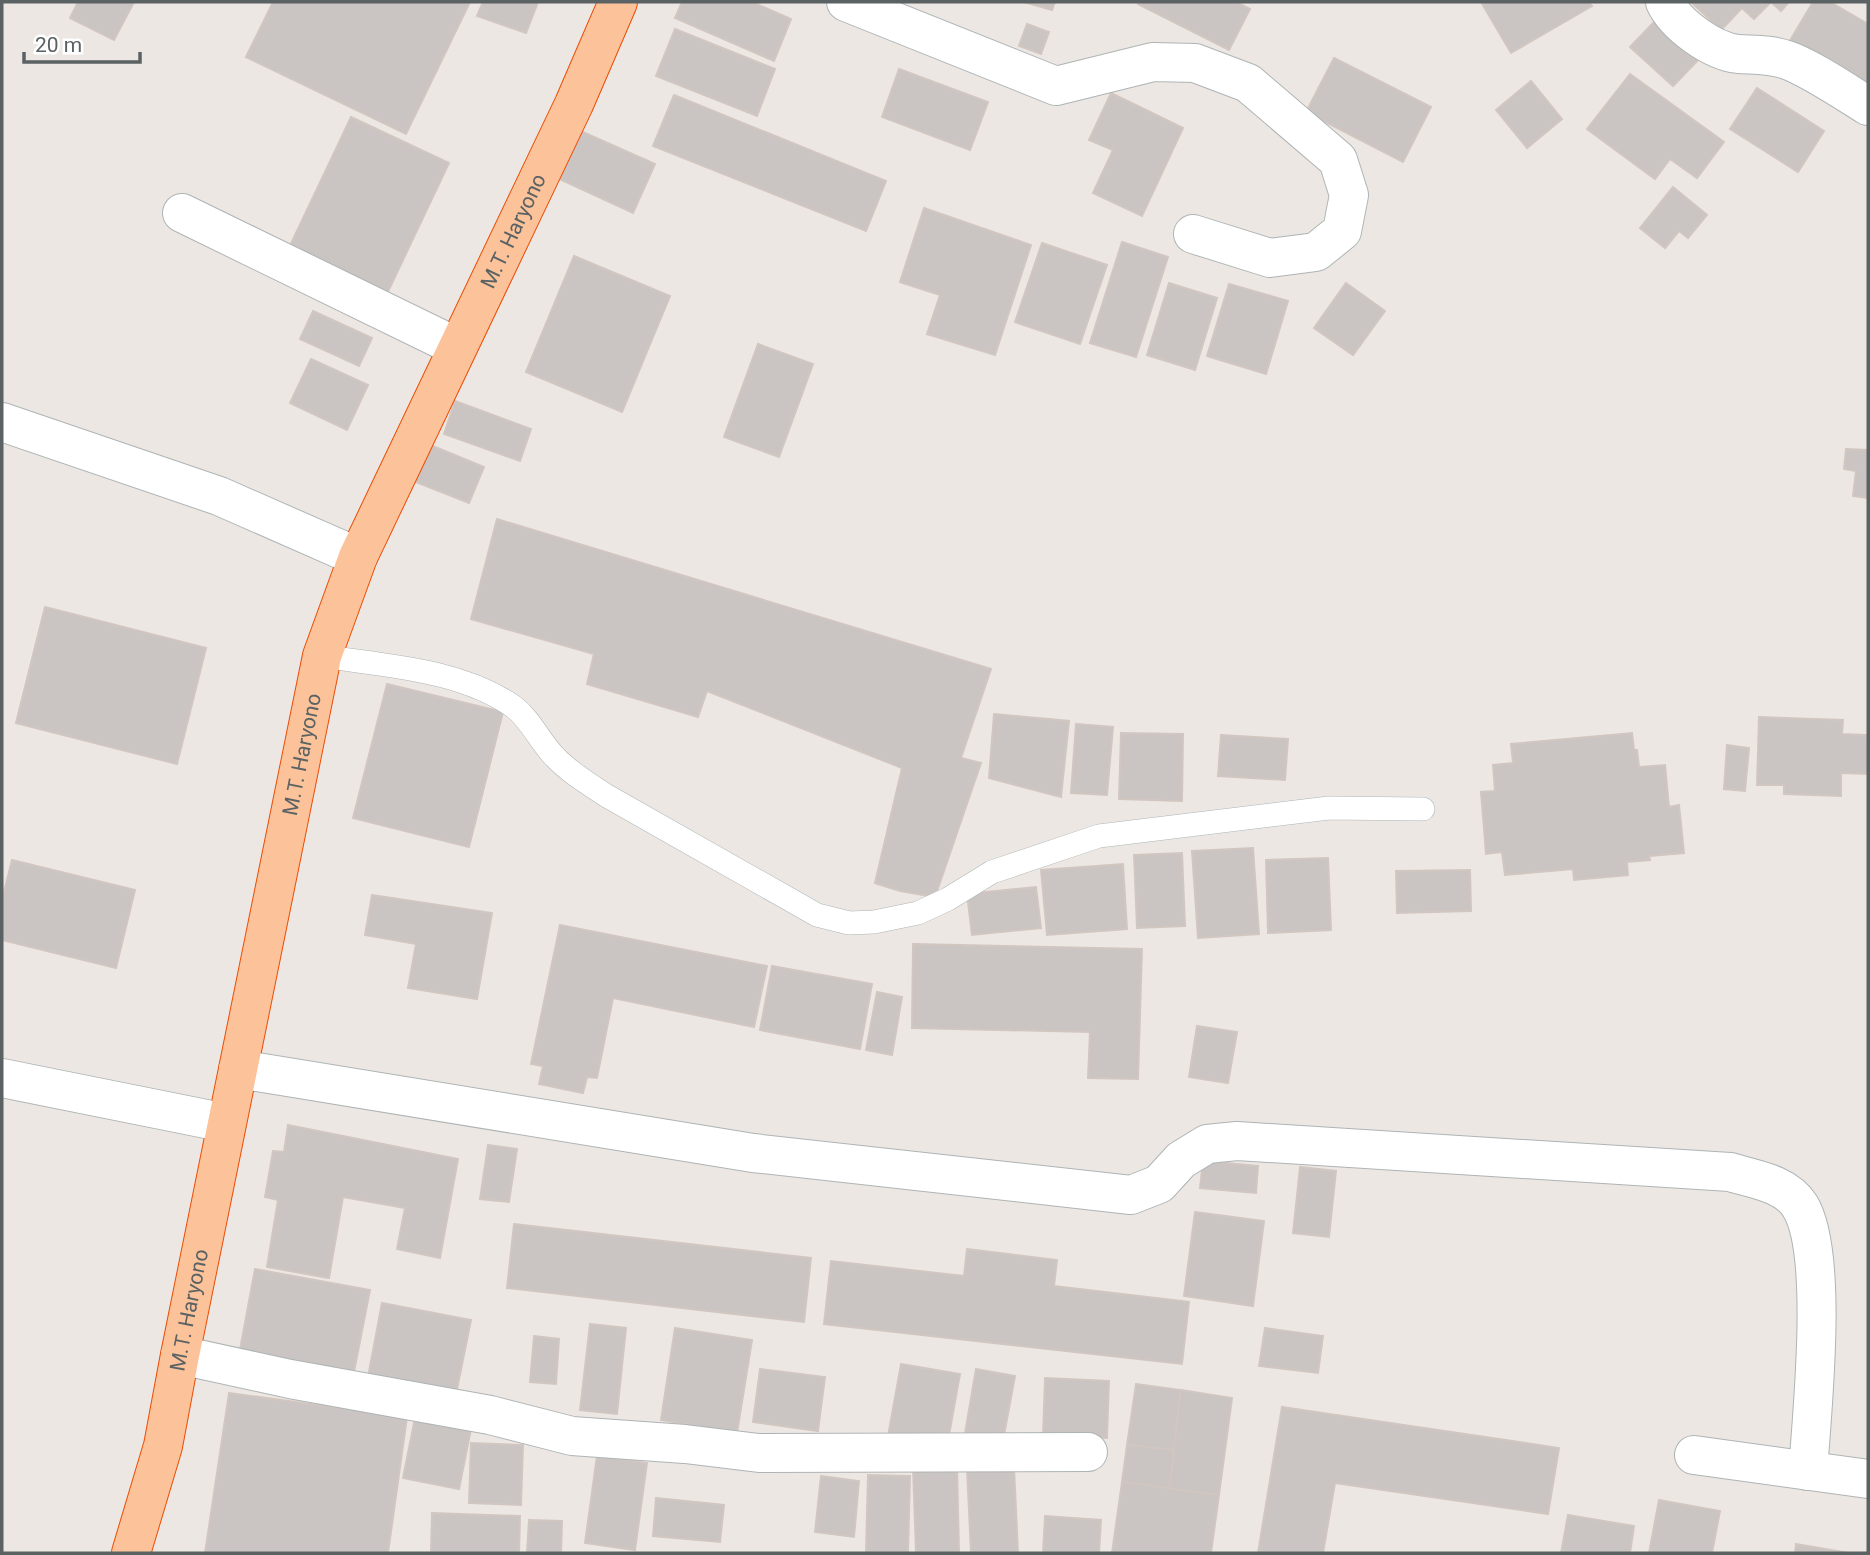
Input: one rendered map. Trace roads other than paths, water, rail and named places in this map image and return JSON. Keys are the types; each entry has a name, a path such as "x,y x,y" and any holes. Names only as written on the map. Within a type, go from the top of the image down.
{"highway":[{"name":"M.T. Haryono","path":"131,1553 163,1446 322,656 358,557 574,104 618,2"}],"street":[{"path":"846,2 1056,86 1153,62 1195,63 1248,83 1338,160 1349,195 1342,231 1316,252 1270,258 1193,234"},
{"path":"1665,2 1669,10 1700,39 1736,54 1766,54 1789,60 1868,106"},
{"path":"182,213 457,346"},
{"path":"2,422 219,496 358,557"},
{"path":"238,1069 753,1153 1130,1195 1159,1184 1181,1160 1207,1144 1237,1141 1730,1172 1784,1189 1800,1206 1812,1240 1815,1357 1808,1471"},
{"path":"2,1078 226,1123"},
{"path":"180,1354 290,1379 490,1415 572,1436 685,1444 758,1453 1088,1452"},
{"path":"1694,1455 1868,1479"}],"lane":[{"path":"322,656 438,675 473,685 515,708 554,756 576,776 607,796 817,915 849,923 874,922 918,913 948,899 992,872 1098,836 1329,808 1423,809"}]}
